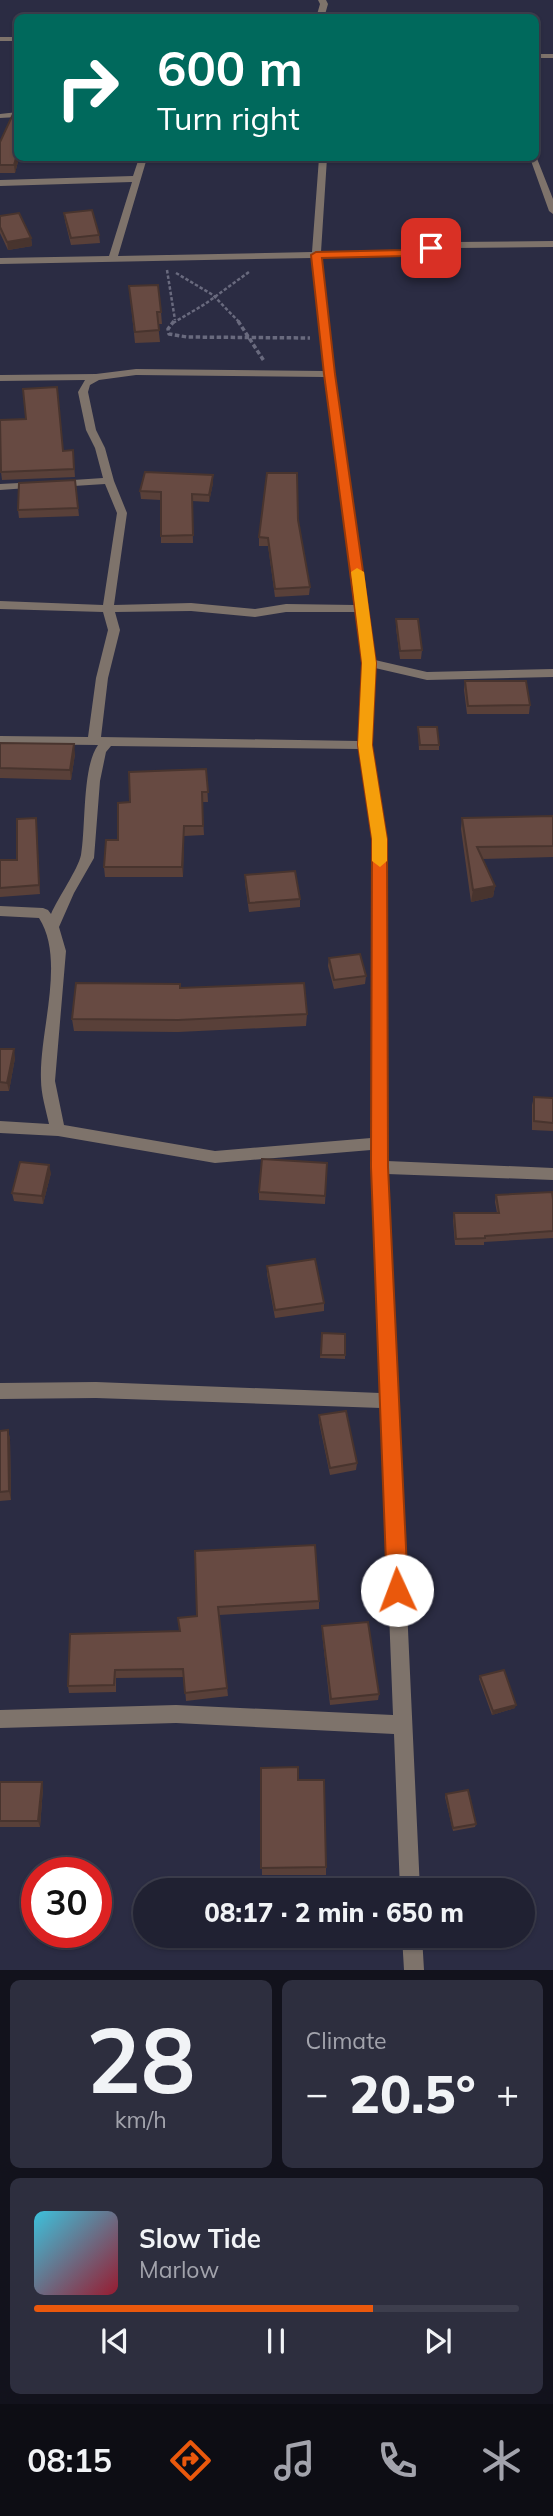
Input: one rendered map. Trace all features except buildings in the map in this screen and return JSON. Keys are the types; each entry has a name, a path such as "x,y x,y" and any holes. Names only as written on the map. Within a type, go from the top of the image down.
{"street":[{"path":"323,2 335,0"},
{"path":"113,258 134,179 142,161"},
{"path":"323,161 316,255 329,374 369,663 365,745 379,839 379,1167 409,1878"},
{"path":"535,161 553,211"},
{"path":"0,183 134,179"},
{"path":"0,261 405,253 455,245 553,244"},
{"path":"0,378 96,377 136,372 329,374"},
{"path":"52,927 87,858 94,780 100,751 102,678 114,630 108,608 122,513 100,448 91,430 83,392 86,384 96,377"},
{"path":"0,487 109,481"},
{"path":"0,604 108,608 191,607 254,613 286,608 363,609"},
{"path":"369,663 427,676 553,673"},
{"path":"0,740 365,745"},
{"path":"0,911 43,914 52,927 59,951 48,1081 58,1130"},
{"path":"0,1127 58,1130 215,1157 380,1143"},
{"path":"379,1167 553,1174"},
{"path":"0,1391 96,1390 389,1401"},
{"path":"0,1719 177,1714 403,1725"},
{"path":"413,1948 414,1970"}],"path":[{"path":"273,255 214,297 175,320 168,329 169,334 187,337 325,338"},
{"path":"175,320 169,297 171,278 165,266 214,297 251,338 271,373"}],"slow traffic":[{"path":"357,572 369,663 365,745 380,861"}],"route":[{"path":"397,1590 379,1167 379,839 365,745 369,663 329,374 316,255 405,253 431,248"}]}
